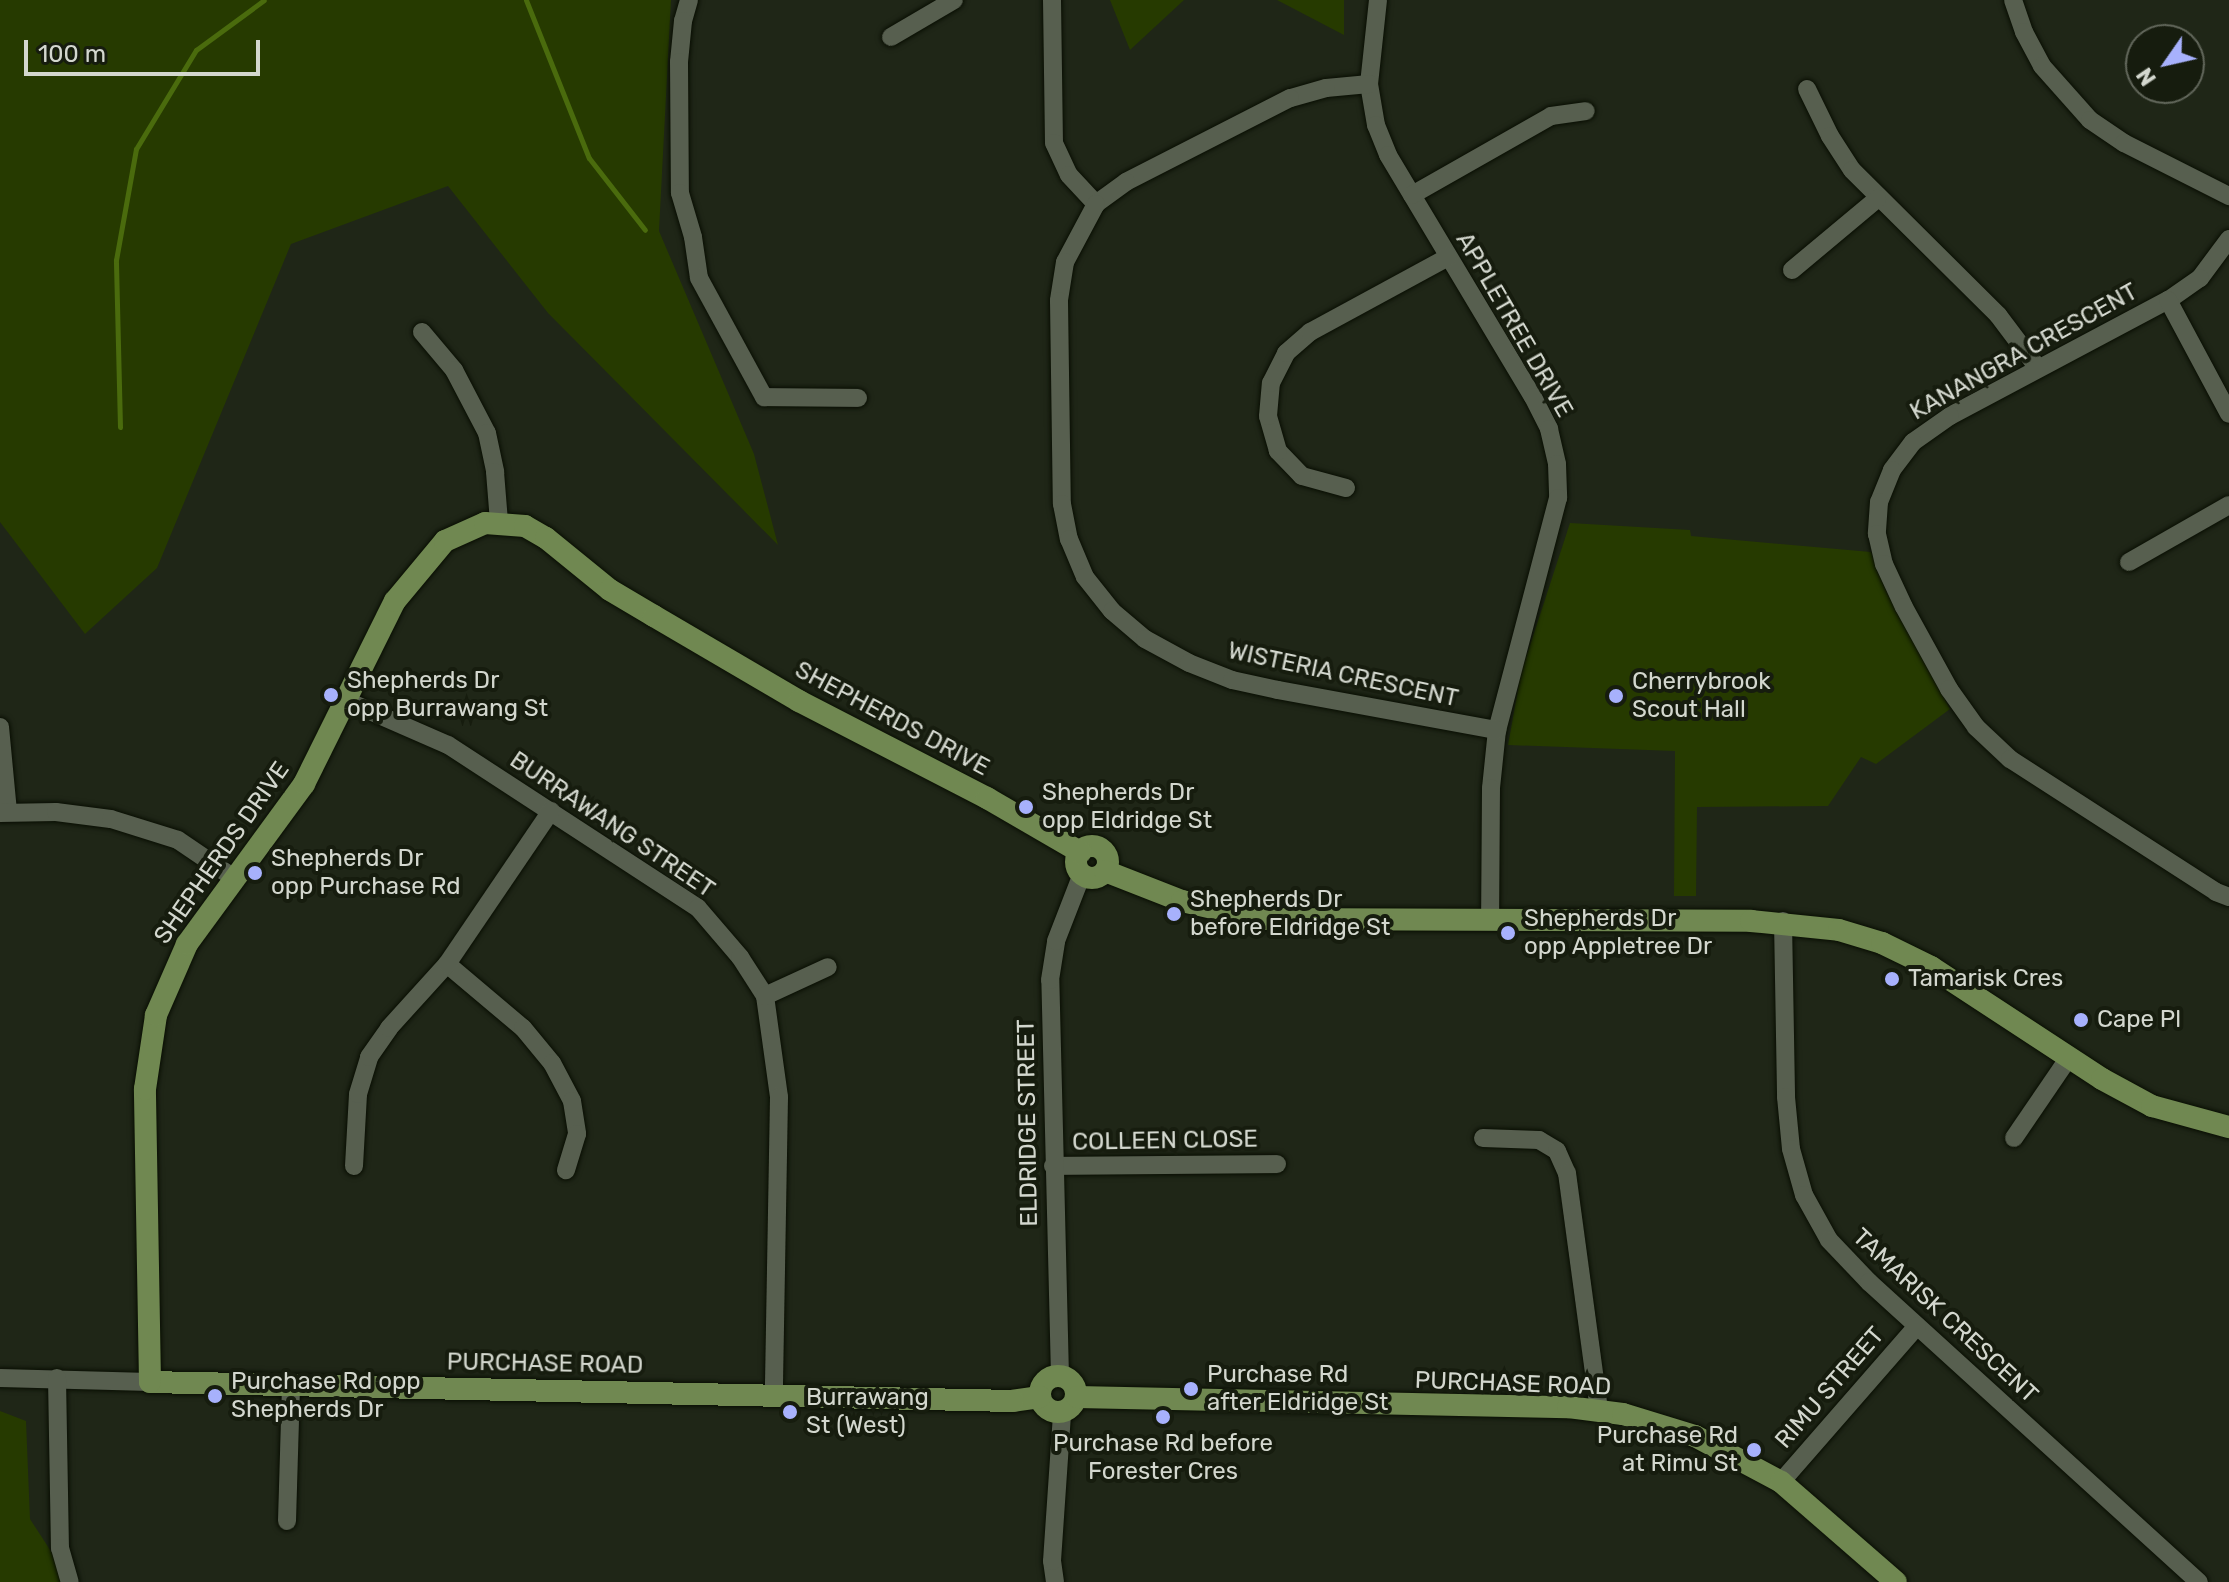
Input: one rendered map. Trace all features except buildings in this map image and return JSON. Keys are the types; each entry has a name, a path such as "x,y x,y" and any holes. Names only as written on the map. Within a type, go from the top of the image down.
{"main road":[{"name":"SHEPHERDS DRIVE","path":"150,1382 144,1121 152,1031 162,996 177,960 304,784 395,601 416,572 456,533 499,522 525,526 546,538 610,590 799,701 987,798 1081,863 1089,847 1099,848 1108,861 1105,871 1182,901 1261,919 1490,921"},
{"path":"1490,921 1783,921 1860,935 1907,954 2152,1106 2229,1127"},
{"path":"1060,1376 1071,1380 1069,1405 1050,1411 1040,1397 1044,1382 1060,1376"},
{"name":"PURCHASE ROAD","path":"150,1382 1013,1401 1040,1397"},
{"name":"PURCHASE ROAD","path":"1069,1405 1599,1410 1651,1421 1695,1436 1781,1482 1896,1582"}],"street":[{"path":"689,0 683,21 679,62 680,193 693,237 699,278 764,397 858,398"},
{"path":"891,37 954,0"},
{"path":"1052,0 1054,143 1069,175 1096,204"},
{"name":"APPLETREE DRIVE","path":"1378,0 1369,84 1376,125 1388,155 1533,397 1549,429 1557,464 1555,512 1497,730 1491,788 1490,921"},
{"path":"2013,0 2024,32 2042,66 2090,120 2124,143 2229,196"},
{"name":"WISTERIA CRESCENT","path":"1369,84 1326,88 1290,98 1126,182 1096,204 1065,262 1059,301 1062,504 1069,539 1085,577 1112,611 1145,639 1189,663 1232,680 1497,730"},
{"path":"1807,89 1830,136 1877,199 1998,315 2038,368"},
{"path":"1412,195 1551,116 1586,111"},
{"path":"1792,270 1877,199"},
{"name":"KANANGRA CRESCENT","path":"2229,239 2200,278 2168,300 1950,416 1913,442 1892,470 1879,502 1877,534 1884,564 1949,689 1976,727 2010,759 2216,892 2229,897"},
{"path":"1346,488 1302,476 1278,451 1268,416 1271,383 1286,353 1310,332 1448,257"},
{"path":"2168,300 2229,414"},
{"path":"422,332 454,370 487,433 495,472 499,522"},
{"path":"2129,562 2229,505"},
{"name":"BURRAWANG STREET","path":"345,700 448,745 698,908 740,957 765,996 779,1097 774,1396"},
{"path":"0,727 4,812 111,819 178,840 234,878"},
{"path":"354,1166 358,1094 369,1057 389,1028 447,964 551,811"},
{"name":"ELDRIDGE STREET","path":"1060,1376 1050,980 1056,941 1081,863"},
{"name":"TAMARISK CRESCENT","path":"1783,921 1786,1097 1791,1149 1804,1195 1829,1240 1917,1326 2199,1582"},
{"path":"447,964 523,1028 552,1063 572,1101 577,1134 566,1170"},
{"path":"765,996 828,967"},
{"path":"2014,1138 2070,1056"},
{"path":"1483,1138 1539,1140 1557,1151 1567,1173 1599,1410"},
{"name":"COLLEEN CLOSE","path":"1053,1166 1277,1164"},
{"name":"RIMU STREET","path":"1781,1482 1917,1326"},
{"name":"PURCHASE ROAD","path":"0,1378 150,1382"},
{"path":"57,1378 60,1548 70,1582"},
{"path":"287,1521 291,1384"},
{"path":"1055,1582 1052,1561 1069,1405"}],"green space":[{"path":"0,0 671,0 659,231 754,454 778,545 548,313 448,186 291,244 157,568 85,634 0,522"},
{"path":"1110,0 1184,0 1130,50"},
{"path":"1277,0 1344,0 1344,35"},
{"path":"1570,523 1690,530 1691,536 1871,552 1886,591 1950,709 1876,764 1861,757 1828,806 1697,807 1696,896 1674,896 1675,751 1508,745 1521,673"},
{"path":"0,1411 26,1421 30,1519 71,1582 0,1582"}],"waterway":[{"path":"120,427 116,260 136,149 196,50 264,0"},
{"path":"526,0 589,158 645,230"}],"place":[{"name":"Shepherds Dr opp Burrawang St","path":"331,695"},
{"name":"Cherrybrook Scout Hall","path":"1616,696"},
{"name":"Shepherds Dr opp Eldridge St","path":"1026,807"},
{"name":"Shepherds Dr opp Purchase Rd","path":"255,873"},
{"name":"Shepherds Dr before Eldridge St","path":"1174,914"},
{"name":"Shepherds Dr opp Appletree Dr","path":"1508,933"},
{"name":"Tamarisk Cres","path":"1892,979"},
{"name":"Cape Pl","path":"2081,1020"},
{"name":"Purchase Rd after Eldridge St","path":"1191,1389"},
{"name":"Purchase Rd opp Shepherds Dr","path":"215,1396"},
{"name":"Burrawang St (West)","path":"790,1412"},
{"name":"Purchase Rd before Forester Cres","path":"1163,1417"},
{"name":"Purchase Rd at Rimu St","path":"1754,1450"}]}
